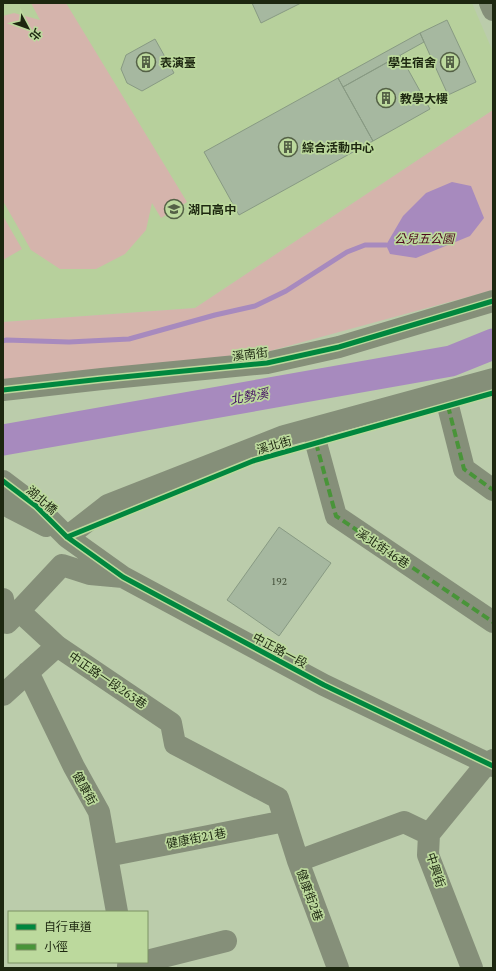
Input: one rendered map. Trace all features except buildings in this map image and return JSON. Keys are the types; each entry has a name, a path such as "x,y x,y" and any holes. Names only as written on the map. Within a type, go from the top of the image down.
{"street":[{"path":"490,3 493,10"},
{"name":"溪南街","path":"3,390 102,378 267,363 339,347 493,301"},
{"path":"67,537 108,504 284,436 493,379"},
{"name":"溪北街","path":"67,537 253,461 493,393"},
{"path":"448,406 464,469 493,490"},
{"name":"溪北街46巷","path":"316,443 336,516 493,622"},
{"name":"湖北橋","path":"3,480 36,506 67,537"},
{"name":"湖北橋","path":"6,507 67,537"},
{"name":"中正路一段","path":"67,537 123,577 324,685 491,763"},
{"name":"中正路一段263巷","path":"123,577 90,574 62,565 8,615 58,646 171,723 174,744 278,798 285,821"},
{"path":"3,695 58,646"},
{"name":"健康街","path":"28,672 74,767 99,812 117,911"},
{"path":"298,860 404,822 429,834 491,763"},
{"name":"健康街21巷","path":"107,856 285,821"},
{"name":"健康街2巷","path":"285,821 338,968"},
{"name":"中興街","path":"429,834 428,854 472,968"},
{"path":"148,961 226,941"}],"shaded area":[{"name":"湖口高中","path":"3,3 472,3 493,52 493,110 195,308 3,322"},
{"path":"452,182 471,186 484,218 470,236 416,258 390,254 386,245 403,216 426,193"}],"green space":[{"path":"31,3 66,3 187,202 161,218 152,203 146,230 125,254 96,269 60,269 31,250 3,201 3,16 14,13 40,20"},
{"name":"公兒五公園","path":"493,110 493,290 266,352 3,381 3,322 195,308"},
{"path":"3,216 22,249 3,260"}],"waterway":[{"path":"3,341 69,342 129,339 215,315 255,306 286,291 347,252 365,245 386,245"},
{"name":"北勢溪","path":"3,440 451,361 493,344"}],"marked path":[{"path":"448,406 464,469 493,490"},
{"path":"316,443 336,516 493,622"}],"cycle path":[{"path":"3,390 267,363 339,347 493,301"},
{"path":"67,537 253,461 493,393"},
{"path":"3,481 36,506 67,537 123,577 324,685 493,766"}],"place":[{"name":"表演臺","path":"146,62"},
{"name":"學生宿舍","path":"450,62"},
{"name":"教學大樓","path":"386,98"},
{"name":"綜合活動中心","path":"288,147"},
{"name":"湖口高中","path":"174,209"}]}
